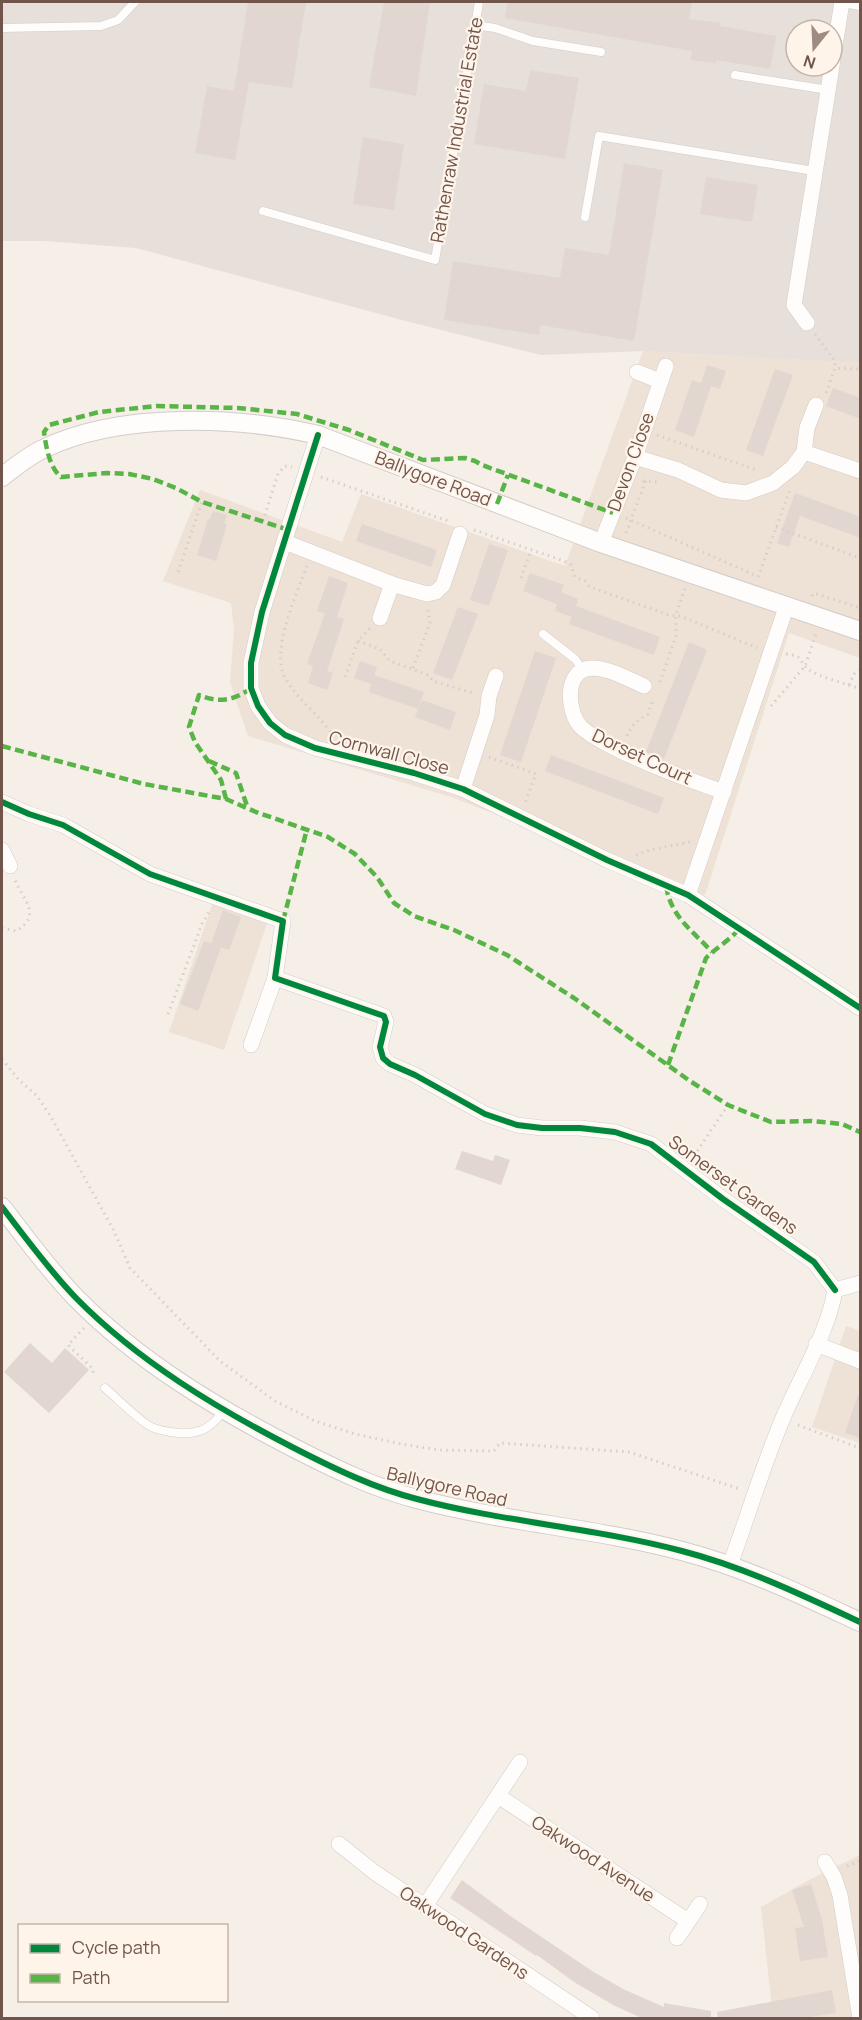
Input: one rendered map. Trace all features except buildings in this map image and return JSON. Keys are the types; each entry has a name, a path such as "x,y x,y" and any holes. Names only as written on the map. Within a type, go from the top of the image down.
{"street":[{"path":"839,18 842,2"},
{"path":"807,323 795,305 830,78"},
{"name":"Devon Close","path":"601,543 635,457 666,366"},
{"path":"637,372 660,381"},
{"path":"635,457 678,470 721,490 746,493 773,483 789,470 804,452 807,428 816,405"},
{"name":"Ballygore Road","path":"2,477 46,447 81,435 132,425 171,422 273,426 318,435 601,543 690,572 755,584 787,605 861,631"},
{"name":"Cornwall Close","path":"318,435 258,629 251,663 251,688 258,706 270,723 285,735 315,748 414,773 463,789 614,863 688,895 861,1008"},
{"path":"804,452 861,471"},
{"path":"285,542 392,584 427,594 436,592 443,585 461,529"},
{"path":"380,618 392,584"},
{"path":"688,895 787,605"},
{"path":"583,670 594,668 607,671 652,690"},
{"name":"Dorset Court","path":"583,670 576,675 571,690 570,707 572,715 586,732 622,752 672,774 724,792"},
{"name":"Cornwall Close","path":"463,789 487,715 489,696 496,676"},
{"path":"2,802 28,814 63,825 150,874 283,921 275,978 250,1045"},
{"path":"2,850 10,867"},
{"name":"Somerset Gardens","path":"275,978 384,1016 386,1022 380,1047 381,1054 386,1061 485,1114 517,1125 615,1132 651,1144 723,1199 814,1262 835,1290"},
{"name":"Ballygore Road","path":"2,1206 56,1274 96,1316 161,1369 224,1410 338,1470 406,1496 659,1546 730,1565 861,1622"},
{"path":"730,1565 782,1419 816,1344 835,1290 861,1283"},
{"path":"816,1344 861,1361"},
{"path":"425,1906 520,1762"},
{"name":"Oakwood Avenue","path":"498,1796 688,1921"},
{"name":"Oakwood Gardens","path":"339,1844 374,1872 592,2019"},
{"path":"825,1862 834,1877 840,1896 860,2019"},
{"path":"677,1938 700,1904"}],"lane":[{"path":"2,28 101,26 118,20 135,2"},
{"name":"Rathenraw Industrial Estate","path":"263,211 435,260 479,2"},
{"path":"842,2 861,6"},
{"path":"475,25 495,28 533,41 601,52"},
{"path":"735,75 828,90"},
{"path":"585,217 599,136 814,171"},
{"path":"543,634 575,659 583,670"},
{"path":"105,1388 150,1426 167,1432 190,1434 200,1432 216,1421 224,1410"}],"path":[{"path":"807,323 835,361 835,368 823,401 816,405"},
{"path":"835,368 861,369"},
{"path":"613,513 755,584 795,475 789,470 759,471 644,430"},
{"path":"621,549 652,462"},
{"path":"264,521 281,469 285,466 307,472 461,529 531,550 571,565 575,577 590,586 669,615 676,615 771,652 795,654 801,658 810,671 861,689"},
{"path":"178,572 202,502"},
{"path":"776,527 861,558"},
{"path":"521,578 531,550"},
{"path":"312,553 285,624 281,666 284,676 292,687 348,756"},
{"path":"622,752 630,728 637,720 648,714 652,690 676,636 676,615 690,572"},
{"path":"413,668 430,623 427,594"},
{"path":"747,724 759,720 805,666 827,597"},
{"path":"345,676 358,641 380,618"},
{"path":"358,641 380,649 390,661 429,675 433,681 459,690 489,696"},
{"path":"849,685 854,674 861,670"},
{"path":"475,751 536,774 521,816"},
{"path":"614,863 650,850 707,840"},
{"path":"2,928 16,931 25,925 29,917 27,899 19,889 10,867"},
{"path":"168,1014 202,924 208,916 215,897"},
{"path":"2,1059 19,1080 37,1096 51,1117 114,1231 130,1268 220,1361 276,1401 325,1424 355,1434 400,1444 440,1450 494,1451 500,1443 629,1452 756,1495"},
{"path":"685,1169 728,1105"},
{"path":"93,1376 93,1369 68,1345 96,1316"},
{"path":"782,1419 861,1448"}],"shaded area":[{"path":"2,2 860,2 860,363 643,351 541,355 136,248 45,241 2,241"},
{"path":"643,351 860,363 860,658 789,633 705,895 451,797 248,736 230,682 234,630 231,603 163,581 200,490 342,542 361,494 565,566"},
{"path":"213,902 268,921 224,1050 169,1032"},
{"path":"846,1326 860,1331 860,1443 812,1427"},
{"path":"860,1855 860,2018 773,2018 761,1907"}],"marked path":[{"path":"289,530 202,502 153,479 129,474 107,473 61,477 51,462 44,432 49,425 99,412 157,406 238,408 297,414 349,430 423,460 465,458 475,461 613,513"},
{"path":"497,504 508,475"},
{"path":"226,799 221,780 195,742 189,727 199,695 219,700 238,696 251,688"},
{"path":"2,746 144,784 226,799 328,837 355,854 377,877 394,903 414,916 454,930 507,955 574,998 690,1081 728,1105 771,1122 812,1121 842,1124 860,1132"},
{"path":"209,761 236,773 248,809"},
{"path":"283,921 307,829"},
{"path":"666,886 677,915 712,952"},
{"path":"668,1065 706,958 739,929"}],"cycle path":[{"path":"318,435 262,612 251,663 251,688 258,706 270,723 285,735 315,748 414,773 463,789 607,860 688,895 860,1008"},
{"path":"2,802 63,825 150,874 283,921 275,978 384,1016 386,1022 380,1047 383,1058 390,1064 415,1075 485,1114 517,1125 615,1132 651,1144 723,1199 814,1262 835,1290"},
{"path":"2,1207 76,1298 125,1342 207,1400 324,1463 369,1483 417,1499 483,1514 649,1543 682,1551 772,1582 860,1622"}]}
